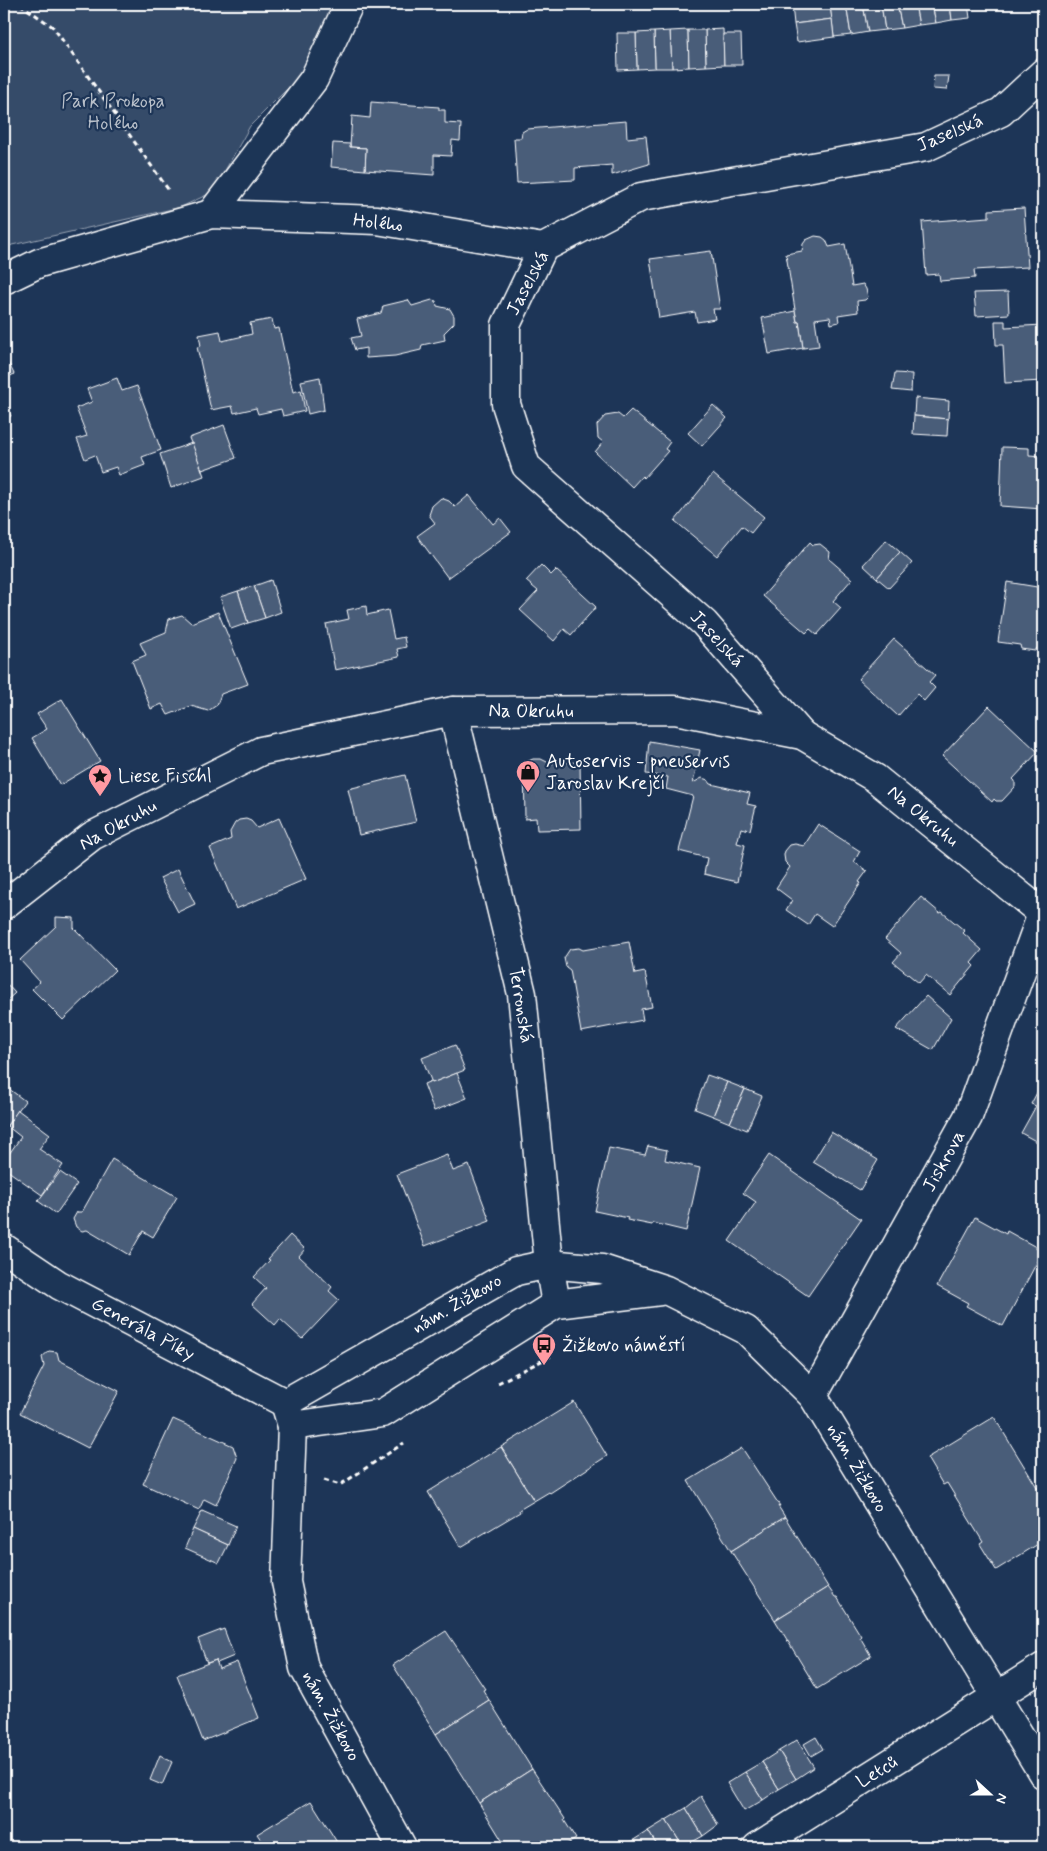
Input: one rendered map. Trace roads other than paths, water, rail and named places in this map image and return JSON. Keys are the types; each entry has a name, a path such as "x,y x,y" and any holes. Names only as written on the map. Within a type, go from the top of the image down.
{"street":[{"path":"201,218 314,79 349,4"},
{"name":"Jaselská","path":"802,735 704,622 526,466 506,404 506,325 543,248 641,197 926,147 1000,112 1043,73"},
{"name":"Holého","path":"4,280 39,263 201,218 377,220 543,248"},
{"name":"Na Okruhu","path":"4,905 92,836 261,751 453,711 675,710 802,735 875,778 1043,913"},
{"name":"Terronská","path":"453,711 522,994 549,1264 556,1304"},
{"name":"Jiskrova","path":"813,1396 968,1118 1043,913"},
{"name":"Generála Píky","path":"4,1248 59,1286 289,1415"},
{"name":"nám. Žižkovo","path":"402,1847 304,1668 286,1582 289,1415 516,1271 549,1264 602,1269 666,1290 746,1330 813,1396 1043,1774"},
{"path":"289,1415 383,1413 556,1304 666,1290"},
{"name":"Letců","path":"757,1847 1043,1667"}],"place":[{"name":"Autoservis - pneuservis Jaroslav Krejčí","path":"528,793"},
{"name":"Liese Fischl","path":"100,797"},
{"name":"Žižkovo náměstí","path":"544,1366"}],"park label":[{"name":"Park Prokopa Holého","path":"113,112"}]}
